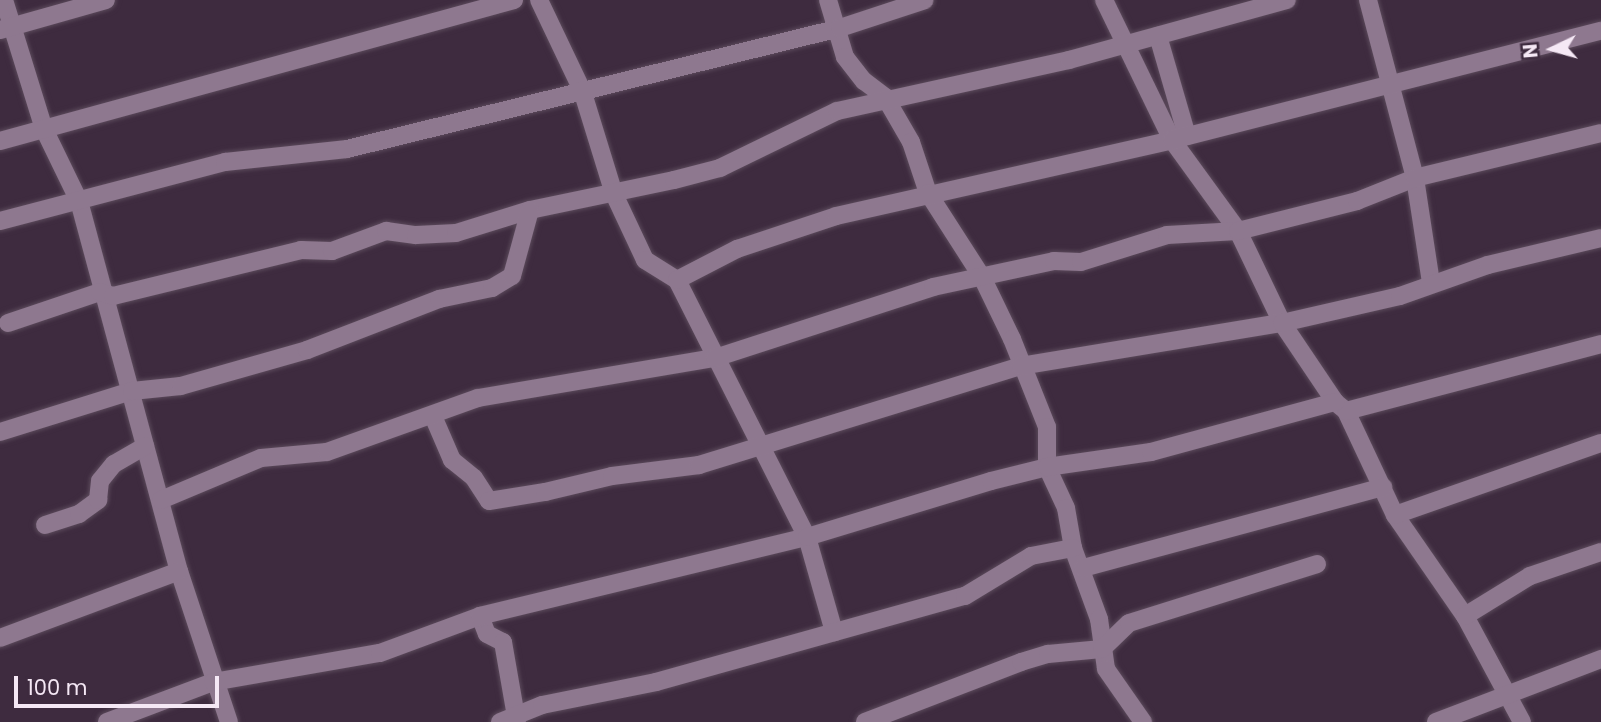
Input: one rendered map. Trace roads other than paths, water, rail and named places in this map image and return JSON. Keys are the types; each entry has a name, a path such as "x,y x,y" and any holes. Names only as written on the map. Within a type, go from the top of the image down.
{"street":[{"path":"4,0 6,29 44,129 79,201 95,254 100,292 132,391 179,571 229,722"},
{"path":"6,29 106,0"},
{"path":"0,141 514,0"},
{"path":"538,0 582,90 614,194 645,260 677,280 715,358 764,444 807,537 834,632"},
{"path":"828,0 839,28 840,43 853,70 885,97 911,142 928,193 982,277 1021,366 1047,426 1047,467 1066,508 1073,548 1083,568 1099,619 1106,669 1143,722"},
{"path":"0,221 225,162 347,149 839,28 925,0"},
{"path":"1104,0 1179,138 1238,231 1282,323 1340,407 1395,515 1465,616 1522,722"},
{"path":"8,323 100,292 113,296 301,250 332,251 386,231 416,235 456,233 530,210 614,194 720,168 820,118 885,97 1069,60 1126,42 1158,36 1287,0"},
{"path":"1368,0 1388,88 1415,178 1431,282"},
{"path":"677,280 737,248 928,193 1179,138 1276,110 1388,88 1601,31"},
{"path":"1158,36 1179,138"},
{"path":"161,500 261,458 327,452 478,398 715,358 898,297 1054,261 1082,262 1167,235 1238,231 1357,201 1415,178 1601,133"},
{"path":"0,432 132,391 181,386 319,346 439,299 492,288 512,276 530,210"},
{"path":"433,416 452,460 474,478 489,500 612,476 699,465 1021,366 1282,323 1400,296 1431,282 1601,238"},
{"path":"107,722 214,682 380,653 480,616 807,537 1047,467 1151,452 1601,344"},
{"path":"1395,515 1601,443"},
{"path":"45,526 79,514 97,500 100,481 114,464 145,446"},
{"path":"1083,568 1383,487"},
{"path":"480,616 487,634 503,642 511,721 542,705 656,682 965,596 1031,556 1073,548"},
{"path":"1465,616 1530,576 1601,552"},
{"path":"865,722 1021,662 1048,654 1102,649 1129,622 1317,564"},
{"path":"0,638 32,630 179,571"},
{"path":"1436,722 1507,693 1535,687 1601,659"}]}
